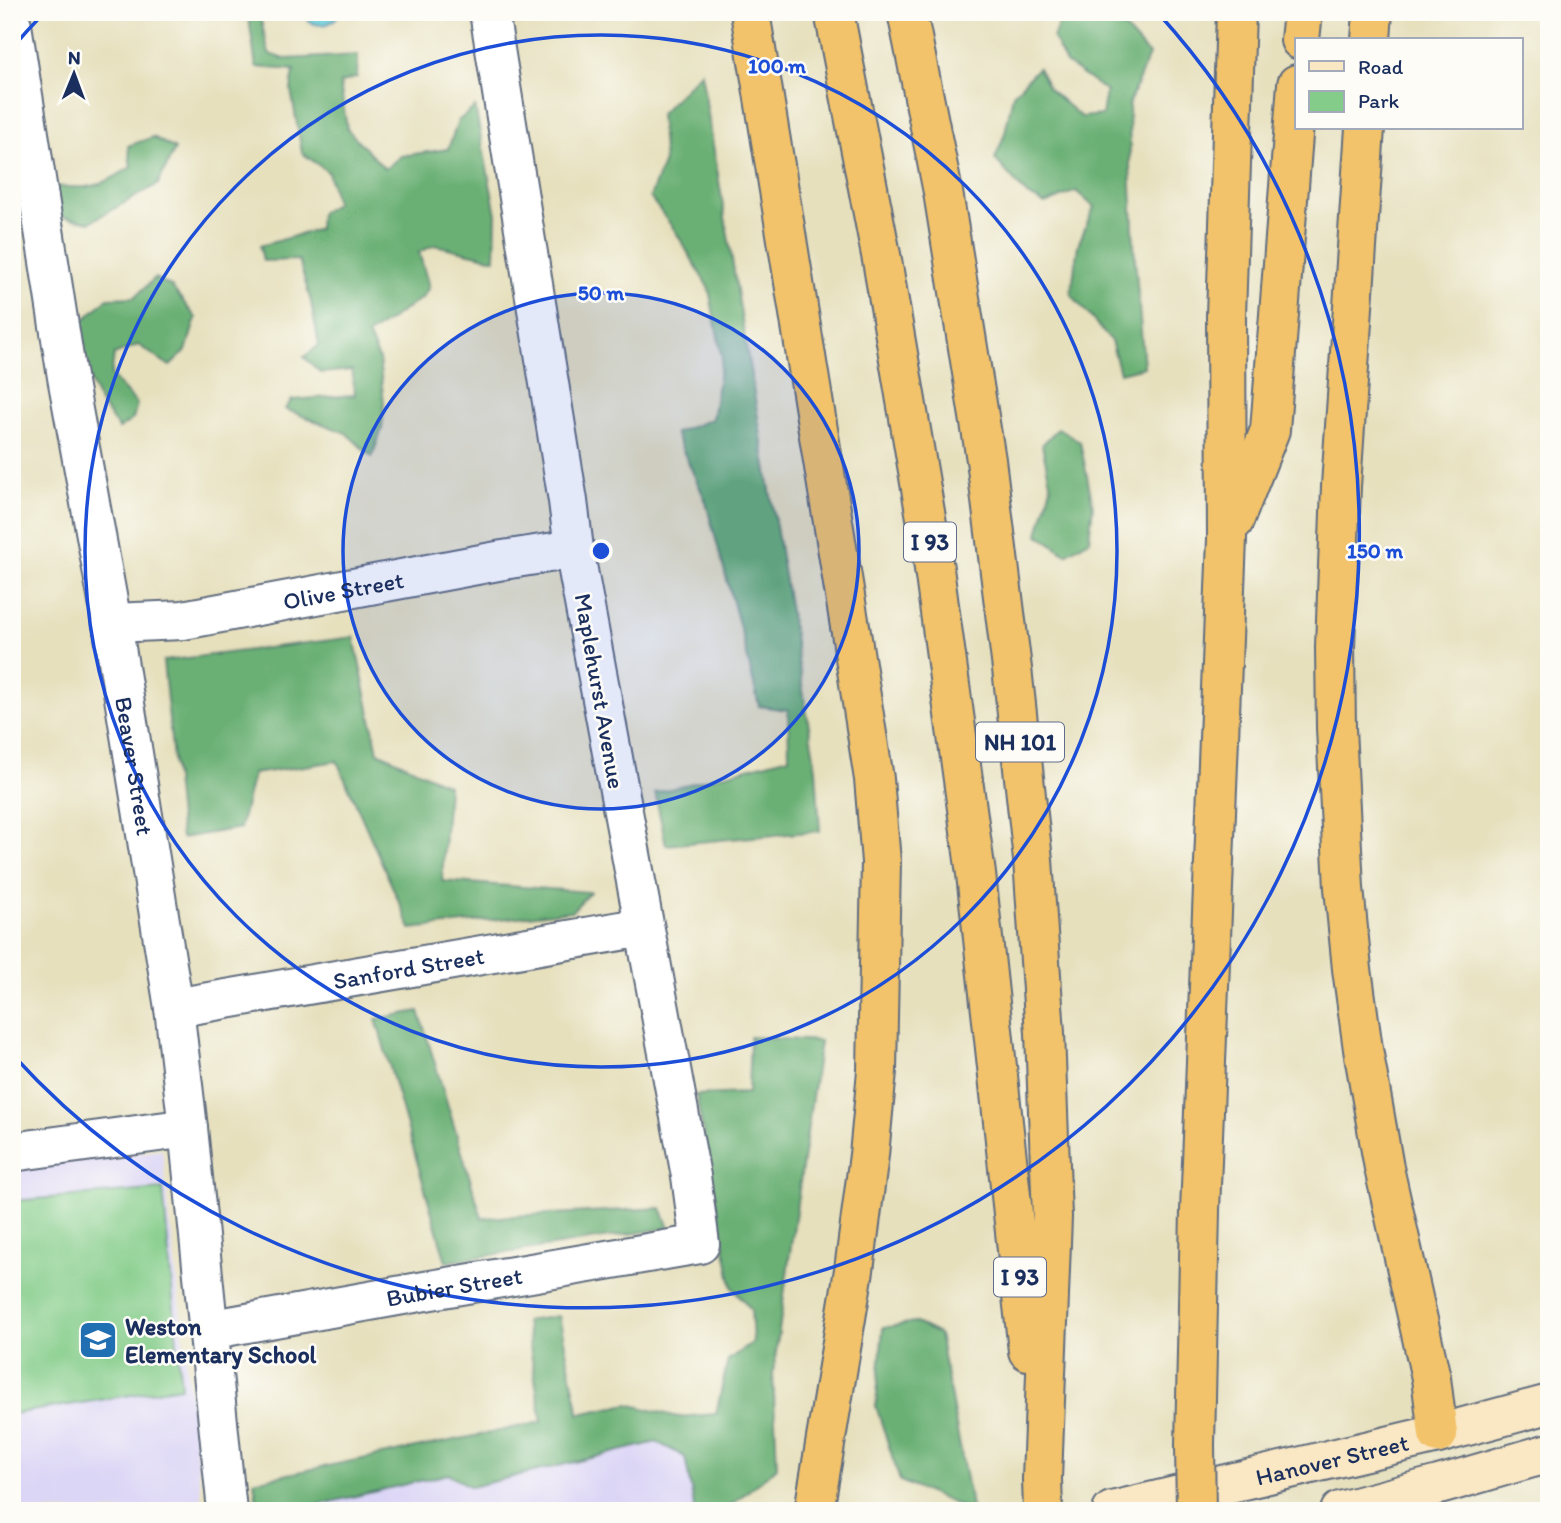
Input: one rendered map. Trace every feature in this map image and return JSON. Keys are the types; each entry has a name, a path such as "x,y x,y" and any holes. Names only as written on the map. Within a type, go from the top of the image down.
{"highway":[{"path":"750,12 855,658 873,779 881,862 877,1071 869,1155 814,1511"},
{"name":"I 93","path":"834,12 882,260 931,547 976,874 1043,1495"},
{"name":"NH 101","path":"907,12 943,192 986,460 1032,860 1045,1033 1052,1217 1043,1495"},
{"path":"1196,1511 1200,1211 1227,539 1226,316 1236,12"},
{"path":"1300,38 1303,12"},
{"path":"1371,38 1373,12"},
{"path":"1227,539 1270,430 1295,110"},
{"path":"1365,130 1341,486 1335,647 1344,888 1363,1049 1384,1168 1432,1378 1438,1434"}],"main road":[{"name":"Hanover Street","path":"1112,1511 1438,1434 1549,1404"},
{"path":"1438,1434 1440,1498"},
{"name":"Hanover Street","path":"1340,1511 1440,1498 1549,1453"}],"street":[{"name":"Maplehurst Avenue","path":"489,12 568,501 573,549 691,1175 700,1244"},
{"name":"Beaver Street","path":"12,25 67,377 112,624 174,1008 227,1511"},
{"name":"Olive Street","path":"112,624 183,620 573,549"},
{"name":"Sanford Street","path":"174,1008 643,927"},
{"path":"12,1152 188,1128"},
{"name":"Bubier Street","path":"208,1330 700,1244"}],"shaded area":[{"name":"Weston Elementary School","path":"162,1150 203,1511 12,1511 12,1169"},
{"path":"657,1442 685,1457 695,1511 309,1511 308,1507 449,1474 471,1487"}],"green space":[{"path":"248,12 259,12 269,54 285,59 358,55 357,77 340,83 347,129 385,169 401,156 448,149 458,121 475,107 496,214 495,259 435,245 419,252 429,287 423,297 368,335 379,359 384,403 382,429 372,457 346,433 285,409 292,400 355,395 352,370 321,373 304,357 319,345 299,260 263,261 260,246 319,229 320,213 336,203 328,172 302,153 291,90 294,70 256,67"},
{"path":"1093,12 1110,12 1149,55 1129,103 1134,246 1144,367 1120,373 1111,341 1071,294 1078,245 1094,207 1076,191 1045,204 1027,195 995,159 1005,133 1013,94 1038,68 1050,90 1081,117 1102,115 1106,91 1066,63 1053,38 1060,19"},
{"path":"701,72 816,769 820,831 666,845 655,793 789,757 788,710 759,706 705,499 675,433 712,419 722,358 709,289 676,232 650,197 664,161 660,114"},
{"path":"153,137 175,149 158,184 90,222 54,215 53,186 86,187 111,179 131,167 128,146"},
{"path":"155,278 171,286 196,318 186,351 170,366 138,345 114,355 111,376 137,404 133,419 119,429 99,401 83,365 76,327 108,298 135,297"},
{"path":"1058,428 1080,442 1093,505 1089,540 1066,554 1038,534 1051,487 1042,445"},
{"path":"354,637 378,752 448,785 442,881 590,892 572,911 411,929 337,761 253,774 240,828 181,838 163,661"},
{"path":"419,1011 482,1218 661,1208 669,1228 446,1262 376,1019"},
{"path":"750,1037 820,1041 773,1373 777,1467 724,1511 695,1511 685,1457 657,1442 471,1487 449,1474 309,1507 309,1511 258,1511 254,1481 542,1422 526,1321 559,1316 579,1414 628,1404 678,1417 716,1414 728,1360 753,1342 751,1309 732,1287 696,1095 748,1093"},
{"path":"163,1189 181,1387 12,1414 12,1201"},
{"path":"914,1322 939,1334 972,1511 900,1481 876,1406 883,1328"}],"water":[{"path":"302,12 340,12 332,22 321,25 310,22"}],"place":[{"name":"Weston Elementary School","path":"98,1340"}]}
